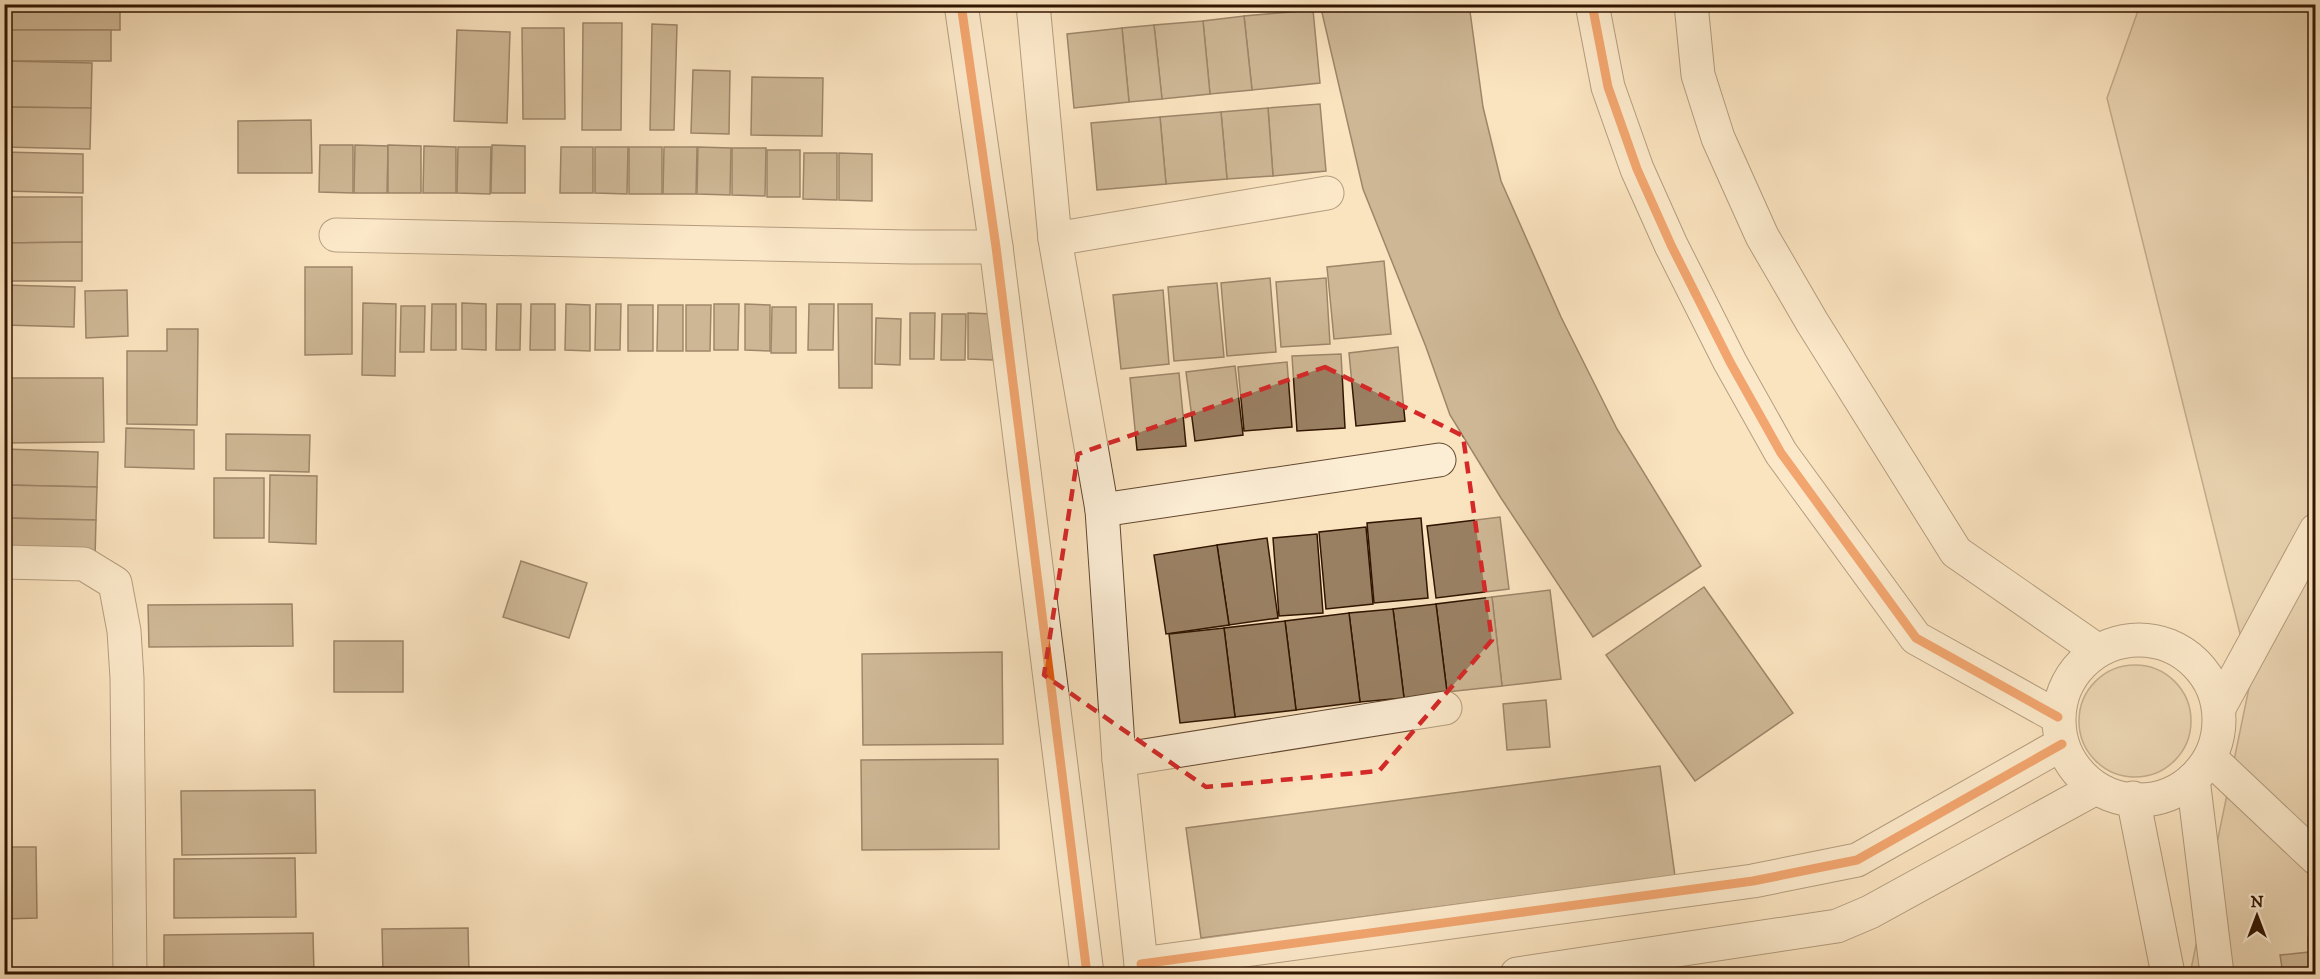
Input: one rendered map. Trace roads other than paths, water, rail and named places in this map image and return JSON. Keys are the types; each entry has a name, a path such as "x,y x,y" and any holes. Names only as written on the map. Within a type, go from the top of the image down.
{"street":[{"path":"961,4 996,247 1086,975"},
{"path":"1033,4 1055,239 1102,510 1119,760 1142,969 1753,881 1857,860 2060,730"},
{"path":"1592,4 1608,87 1637,169 1692,288 1781,453 1916,638 2060,730"},
{"path":"1691,4 1698,75 1718,138 1762,236 1812,322 1956,552 2097,650"},
{"path":"1055,239 1327,193"},
{"path":"336,235 996,247"},
{"path":"1102,510 1439,460"},
{"path":"2219,708 2316,531"},
{"path":"4,562 84,564 115,583 124,631 127,678 130,975"},
{"path":"2148,640 2173,646 2195,662 2211,683 2219,708 2219,734 2201,769 2171,793 2145,800 2118,797 2094,789 2073,767 2060,730 2063,691 2076,667 2097,650 2122,641 2148,640"},
{"path":"1119,760 1445,708"},
{"path":"2201,769 2316,858"},
{"path":"2201,769 2217,975"},
{"path":"1517,975 1837,926 1870,912 2094,789"},
{"path":"2133,798 2168,975"}]}
